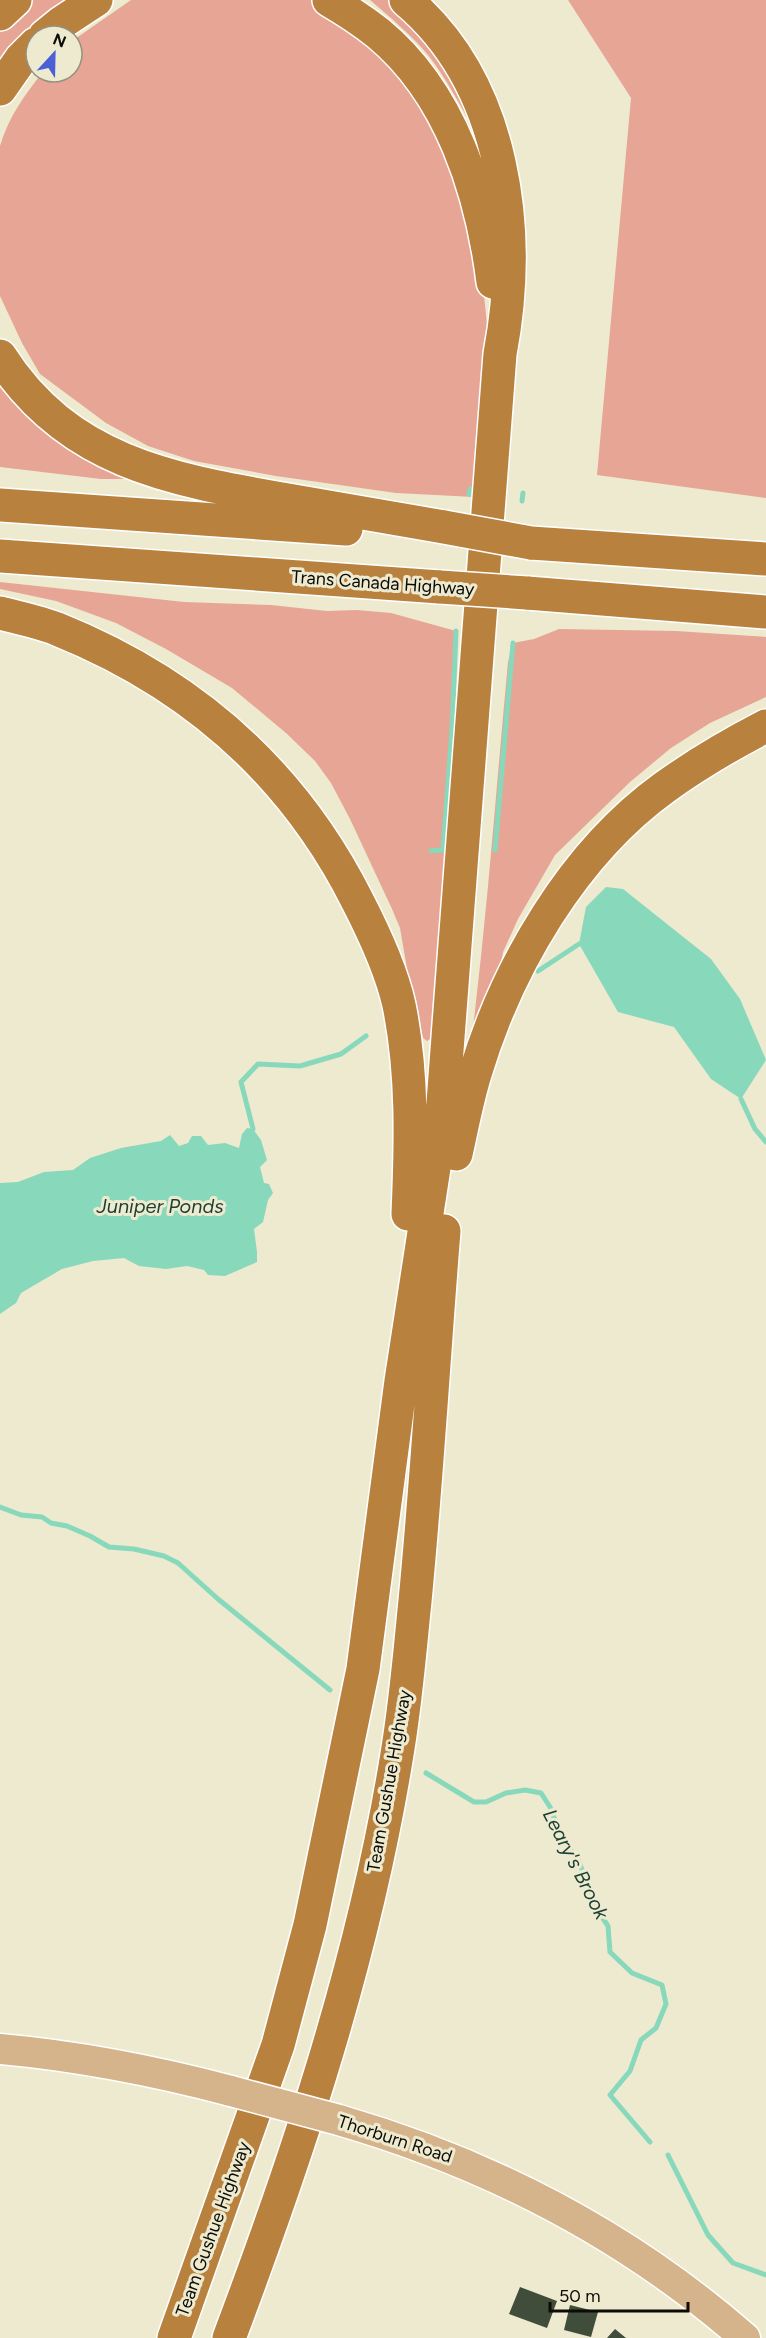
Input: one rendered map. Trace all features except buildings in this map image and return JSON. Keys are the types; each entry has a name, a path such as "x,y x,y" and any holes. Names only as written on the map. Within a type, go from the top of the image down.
{"highway":[{"path":"0,14 15,0"},
{"path":"60,24 96,0"},
{"path":"329,0 356,16 400,55 435,101 451,128 475,192 484,228 493,279 500,354"},
{"path":"400,1381 442,1116 500,354 507,318 509,252 504,187 495,146 481,104 458,58 437,31 406,0"},
{"path":"0,89 24,57"},
{"path":"0,356 23,388 67,428 94,445 149,471 206,486 444,532"},
{"path":"0,505 444,532 531,543 766,559"},
{"name":"Trans Canada Highway","path":"0,556 766,612"},
{"path":"0,613 55,628 119,657 184,696 243,744 295,800 341,868 373,931 399,1004 409,1078 411,1154 400,1381"},
{"path":"446,1204 469,1097 486,1039 508,988 549,913 578,873 613,833 663,788 730,744 766,726"},
{"path":"442,1116 446,1204"},
{"name":"Team Gushue Highway","path":"229,2338 274,2217 326,2055 362,1926 398,1750 405,1701 422,1522 446,1204"},
{"name":"Team Gushue Highway","path":"174,2338 278,2045 310,1925 363,1669 400,1381"}],"main road":[{"name":"Thorburn Road","path":"0,2049 123,2066 178,2077 394,2136 462,2161 560,2209 608,2237 687,2290 745,2338"}],"shaded area":[{"path":"29,0 68,0 43,24 24,24 24,43 0,66 0,27"},
{"path":"131,0 311,0 339,13 434,101 480,255 489,345 474,497 396,493 276,476 194,461 148,446 106,423 40,374 22,343 0,296 0,146 18,107 34,84 84,84 84,33"},
{"path":"370,0 410,0 417,6 475,131 447,82 428,55"},
{"path":"568,0 766,0 766,498 597,475 631,98"},
{"path":"0,375 137,479 101,479 0,467"},
{"path":"0,582 184,602 391,613 456,631 447,799 451,804 432,1038 427,1041 423,1038 410,986 400,928 392,909 350,819 331,783 315,761 286,733 232,688 166,649 116,623 56,601 0,589"},
{"path":"559,629 676,631 766,637 766,697 710,723 671,748 630,782 555,855 518,919 503,952 500,968 471,1044 487,901 508,662 513,643 534,639"}],"water":[{"path":"606,887 623,889 711,959 740,999 766,1060 741,1099 711,1079 674,1027 618,1012 579,944 586,907"},
{"name":"Juniper Ponds","path":"247,1128 253,1129 261,1140 267,1160 260,1167 264,1183 269,1184 273,1193 268,1200 263,1222 254,1229 257,1262 225,1276 208,1275 204,1270 187,1266 166,1269 139,1266 124,1258 93,1261 62,1269 21,1293 16,1303 0,1314 0,1183 18,1182 44,1172 73,1170 90,1158 121,1148 161,1141 170,1135 179,1146 188,1143 192,1136 201,1136 208,1145 225,1143 239,1148 242,1134"}],"waterway":[{"path":"469,494 470,489"},
{"path":"522,501 523,493"},
{"path":"431,851 443,850 452,730 456,631"},
{"path":"495,850 513,643"},
{"path":"538,971 579,944"},
{"path":"253,1129 241,1082 258,1064 300,1066 341,1054 366,1036"},
{"path":"741,1099 755,1129 766,1142"},
{"name":"Leary's Brook","path":"0,1507 21,1515 42,1517 51,1523 67,1526 109,1547 134,1549 164,1556 178,1563 218,1599 330,1690"},
{"name":"Leary's Brook","path":"426,1773 474,1802 486,1802 506,1793 525,1790 541,1793 550,1807 562,1839 578,1859 596,1908 608,1926 610,1952 632,1973 662,1985 666,2004 656,2028 641,2040 630,2071 610,2095 650,2142"},
{"name":"Leary's Brook","path":"668,2155 708,2235 733,2263 766,2275"}]}
